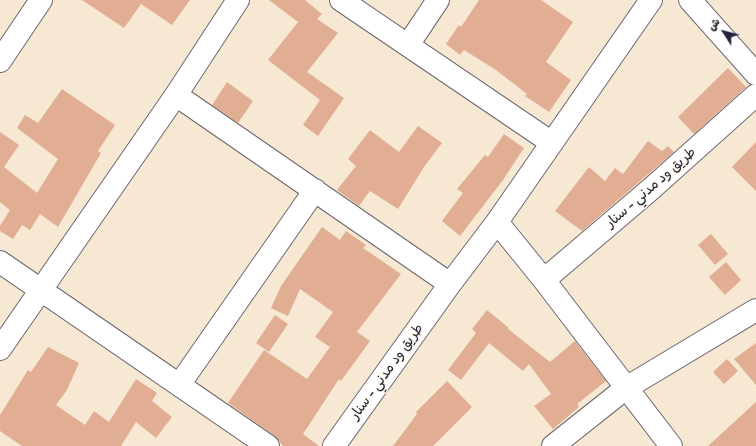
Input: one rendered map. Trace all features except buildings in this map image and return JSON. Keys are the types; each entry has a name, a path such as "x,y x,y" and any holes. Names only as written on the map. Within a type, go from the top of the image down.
{"street":[{"path":"0,61 41,0"},
{"path":"0,349 176,95 238,0"},
{"path":"341,0 552,142"},
{"path":"408,46 438,0"},
{"name":"طريق ود مدني - سنار","path":"334,446 450,284 497,222 652,0"},
{"path":"690,0 756,74"},
{"path":"176,95 450,284"},
{"name":"طريق ود مدني - سنار","path":"544,280 651,189 756,95"},
{"path":"178,385 315,190"},
{"path":"497,222 544,280 671,446"},
{"path":"0,262 40,291 268,446"},
{"path":"553,446 626,388 756,310"}]}
